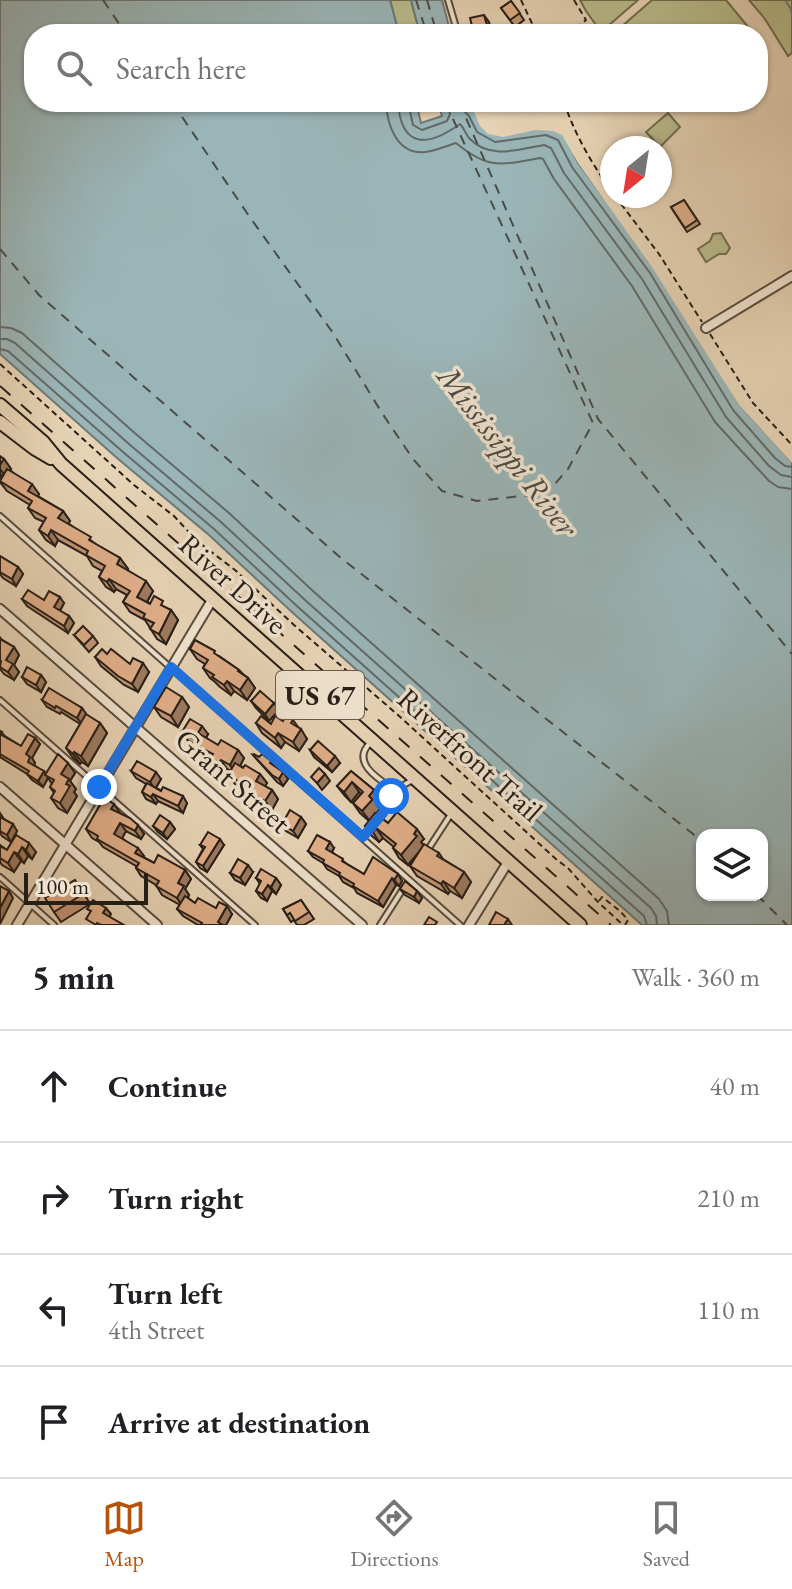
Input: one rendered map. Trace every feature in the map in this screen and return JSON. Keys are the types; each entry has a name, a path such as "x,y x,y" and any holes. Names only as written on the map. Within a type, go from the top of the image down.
{"main road":[{"name":"River Drive","path":"0,405 212,600 580,925"},
{"name":"US 67","path":"0,422 61,464"}],"street":[{"path":"706,328 792,276"},
{"path":"17,925 212,600"},
{"name":"Grant Street","path":"0,609 362,925"},
{"path":"0,787 157,925"},
{"path":"469,925 508,862"}],"lane":[{"path":"448,0 455,24"},
{"path":"0,516 460,925"},
{"path":"0,700 255,925"},
{"path":"372,741 363,750 364,765 396,791"},
{"path":"373,825 391,796 414,779"},
{"path":"425,855 452,812"},
{"path":"0,877 54,925"},
{"path":"380,925 410,879"}],"path":[{"path":"521,0 532,24"},
{"path":"574,0 586,20 581,24"},
{"path":"568,112 584,148 600,173"},
{"name":"Riverfront Trail","path":"0,364 134,485 174,516 197,541 235,570 331,659 398,715 568,868 598,902 624,925"},
{"path":"598,902 602,897 610,902 628,920 624,925"}],"green space":[{"path":"390,0 411,0 417,24 396,24"},
{"path":"580,0 638,0 610,24 595,24"},
{"path":"652,0 726,0 746,24 624,24"},
{"path":"749,0 792,0 792,53 788,56"},
{"path":"668,113 680,127 671,136 650,136 646,132"},
{"path":"721,233 730,248 726,254 719,254 706,262 698,249 710,241 713,234"}],"water":[{"name":"Mississippi River","path":"0,0 390,0 396,24 24,24 24,112 418,112 421,123 442,116 441,112 476,112 483,127 498,135 547,126 564,134 578,163 600,193 600,208 612,208 657,269 740,405 792,462 792,925 642,925 209,535 0,354"},
{"path":"411,0 442,0 448,24 417,24"}],"pier":[{"path":"474,112 481,112 486,124 499,131 547,122 567,131 582,160 600,185 600,194 562,135 535,130 503,137 488,134 480,126"},
{"path":"610,208 617,208 660,267 743,403 792,456 792,463 739,405 652,267"}],"building":[{"path":"511,1 520,13 510,20 501,8"},
{"path":"484,15 487,24 472,24 470,18"},
{"path":"684,200 697,220 685,228 672,206"},
{"path":"7,469 32,484 28,491 63,511 58,518 91,537 89,540 120,558 117,564 146,581 137,597 150,604 154,596 163,601 161,605 171,610 159,634 150,629 154,623 143,618 145,614 123,602 130,591 99,577 105,566 86,555 88,551 51,530 48,536 39,530 46,518 28,508 32,501 0,481"},
{"path":"0,556 18,567 12,579 0,572"},
{"path":"28,590 44,600 49,591 60,597 54,607 69,616 64,626 22,599"},
{"path":"83,626 93,636 84,645 74,635"},
{"path":"0,639 14,647 6,660 13,664 8,672 0,667"},
{"path":"195,640 215,651 248,678 240,690 227,681 224,685 203,668 208,660 190,649"},
{"path":"102,649 107,654 111,649 130,664 133,658 143,663 132,684 95,657"},
{"path":"27,667 41,675 36,685 22,677"},
{"path":"166,687 182,697 171,716 154,707"},
{"path":"49,688 82,708 77,718 42,700"},
{"path":"260,691 274,703 265,714 251,701"},
{"path":"86,714 100,723 81,756 66,748"},
{"path":"286,715 293,720 291,723 301,729 293,742 278,733 275,738 256,723 261,716 271,724 275,716 283,721"},
{"path":"190,719 202,726 198,733 218,745 221,740 238,750 230,765 210,758 213,754 196,745 198,741 182,732"},
{"path":"0,734 21,746 28,734 35,738 26,754 30,757 28,762 44,771 38,781 27,774 29,771 0,754"},
{"path":"318,741 335,756 327,766 310,750"},
{"path":"58,754 68,763 61,774 69,779 66,784 70,786 60,803 51,798 55,791 50,787 54,780 45,775"},
{"path":"254,754 259,757 262,754 283,772 279,779 272,775"},
{"path":"137,761 156,772 150,782 131,771"},
{"path":"235,763 260,774 256,781 272,790 265,801 228,775"},
{"path":"319,768 325,774 317,783 311,777"},
{"path":"351,771 374,790 369,796 372,800 362,811 353,803 363,792 352,782 344,792 337,786"},
{"path":"147,783 161,791 163,787 183,796 178,806 142,792"},
{"path":"104,798 114,804 111,809 138,825 135,831 120,823 114,834 138,848 135,853 154,863 158,855 185,870 178,883 184,886 177,898 156,886 159,881 136,868 139,863 97,839 98,836 86,829"},
{"path":"290,810 301,817 293,831 282,824"},
{"path":"397,812 417,829 414,834 417,836 401,855 393,848 396,844 376,828 373,832 365,826 375,813 388,823"},
{"path":"160,815 170,822 163,833 153,826"},
{"path":"0,817 13,824 7,835 0,831"},
{"path":"208,832 220,839 203,866 196,862 205,847 200,845"},
{"path":"16,835 29,843 26,850 22,847 18,854 14,852 8,863 0,858 0,846 7,850"},
{"path":"317,835 330,842 326,849 364,874 373,857 398,874 394,880 392,878 378,901 308,851"},
{"path":"424,844 464,872 454,888 410,866"},
{"path":"238,859 248,865 240,878 230,873"},
{"path":"261,869 276,878 262,894 256,891 261,881 256,878"},
{"path":"75,880 83,894 54,912 45,898"},
{"path":"405,881 417,891 414,897 400,889"},
{"path":"0,886 9,891 0,908"},
{"path":"185,896 195,903 198,898 216,908 219,902 227,906 218,922 223,925 200,925 202,923 177,909"},
{"path":"93,900 106,908 103,913 124,925 96,925 86,919 91,911 87,909"},
{"path":"301,900 309,912 295,921 283,909"},
{"path":"496,912 508,919 504,925 489,925"},
{"path":"429,917 437,922 435,925 424,925"}],"waterway":[{"path":"785,0 792,16"}],"ferry route":[{"path":"103,0 119,24"},
{"path":"416,0 424,24"},
{"path":"427,0 434,24"},
{"path":"179,112 333,333 413,459 442,491 477,501 547,493 568,469 593,423 451,112"},
{"path":"463,112 598,419 792,654"},
{"path":"0,249 39,295 341,558 696,836"},
{"path":"763,901 787,925"}],"railway":[{"path":"0,386 611,925"}],"route":[{"path":"99,787 171,667 363,837 383,813 391,796"}]}
